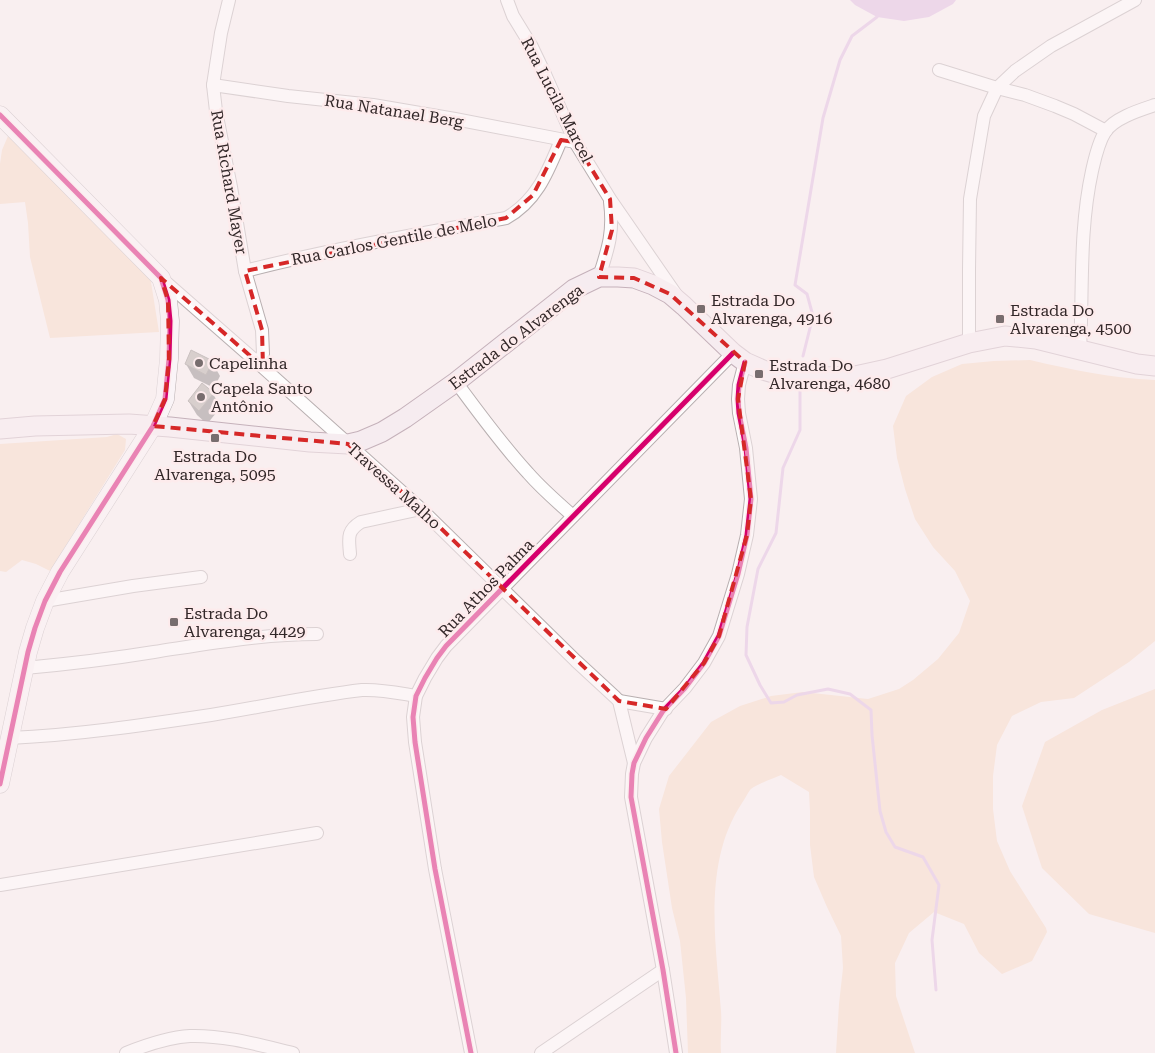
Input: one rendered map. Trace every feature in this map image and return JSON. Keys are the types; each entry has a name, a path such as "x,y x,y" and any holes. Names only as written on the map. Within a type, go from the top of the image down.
{"main road":[{"name":"Estrada do Alvarenga","path":"0,429 35,426 129,424 301,441 348,444 361,441 382,432 405,418 456,382 574,289 599,277 618,276 634,278 670,294 739,358 763,370 780,375 811,377 855,376 887,369 969,343 1005,336 1036,339 1137,364 1155,366"}],"street":[{"name":"Rua Richard Mayer","path":"229,0 213,85 245,271 262,330 263,354 258,363"},
{"name":"Rua Lucila Marcel","path":"506,0 513,16 532,47 575,142 610,199 684,306"},
{"path":"969,343 970,199 984,116 997,88 1014,71 1051,46 1135,0"},
{"path":"939,70 1055,106 1106,131"},
{"name":"Rua Natanael Berg","path":"213,85 373,106 455,119 575,142"},
{"path":"1080,350 1084,223 1087,192 1094,161 1106,131 1118,121 1134,112 1155,105"},
{"path":"0,115 161,278 168,300 170,321 170,359 165,399 153,426 60,572 46,601 28,652 0,784"},
{"name":"Rua Carlos Gentile de Melo","path":"245,271 359,245 506,218 533,195 546,176 561,140"},
{"name":"Rua Lucila Marcel","path":"599,277 612,230 610,199"},
{"name":"Travessa Malho","path":"161,278 421,508 619,701"},
{"path":"676,1053 663,970 631,797 632,774 634,762 646,738 666,709 704,663 719,636 729,606 747,535 751,499 746,448 739,413 739,358"},
{"name":"Rua Athos Palma","path":"471,1053 435,869 415,742 413,717 416,696 433,664 446,646 573,516 739,358"},
{"path":"456,382 528,473 573,516"},
{"path":"350,554 349,537 350,532 355,526 362,522 421,508"},
{"path":"46,601 133,586 201,577"},
{"path":"25,668 77,663 236,640 296,634 317,634"},
{"path":"10,738 48,736 210,715 371,689 416,696"},
{"path":"634,762 619,701 666,709"},
{"path":"0,885 317,833"},
{"path":"540,1053 663,970"},
{"path":"126,1053 159,1042 189,1036 239,1040 293,1053"}],"highlighted area":[{"path":"561,140 575,142 610,199 612,230 599,277 634,278 670,294 745,362 738,399 751,499 747,535 719,636 704,663 666,709 619,701 421,509 348,444 153,426 165,399 169,359 168,300 161,278 263,367 262,330 245,271 506,218 533,195"}],"shaded area":[{"path":"850,0 956,0 953,4 929,17 904,21 877,17 855,5"},
{"path":"11,129 150,276 159,332 50,338 30,257 25,202 0,204 2,150"},
{"path":"1030,360 1092,373 1155,380 1155,641 1129,662 1074,698 1041,702 1012,716 997,745 993,776 993,809 997,841 1010,871 1047,932 1032,961 1002,974 979,953 964,924 934,912 909,933 895,963 896,996 915,1053 836,1053 843,968 841,936 814,877 810,845 809,792 781,775 752,788 729,826 721,851 716,878 715,904 721,1053 688,1053 686,998 680,941 672,908 659,809 669,776 711,722 740,706 771,696 803,692 868,699 899,689 938,659 959,633 970,601 955,571 933,547 915,519 897,458 893,426 906,396 932,377 962,364"},
{"path":"117,434 126,439 125,450 50,571 22,560 6,572 0,571 0,444 107,437"},
{"path":"1155,689 1155,933 1089,914 1042,868 1022,806 1045,742 1102,710"}],"building":[{"name":"Capelinha","path":"191,350 213,361 206,375 185,364"},
{"name":"Capela Santo Antônio","path":"202,383 214,393 199,411 188,401"}],"waterway":[{"path":"803,356 813,316 807,294 795,285 823,118 840,60 852,36 877,17"},
{"path":"800,385 800,430 783,468 776,533 758,569 747,627 746,655 771,703 784,702 797,695 828,689 850,694 871,710 880,811 886,832 895,847 923,857 939,885 932,940 936,990"}],"cycle path":[{"path":"0,115 161,278 168,300 170,321 165,399 153,426 60,572 45,601 28,652 0,784"},
{"path":"471,1053 435,869 415,742 413,717 416,696 425,678 446,646 733,353"},
{"path":"676,1053 663,970 631,797 632,774 634,763 646,738 663,711 685,688 704,663 719,636 738,574 747,535 751,499 746,448 738,399 739,385 745,362"}],"place":[{"name":"Estrada Do Alvarenga, 4916","path":"701,309"},
{"name":"Estrada Do Alvarenga, 4500","path":"1000,319"},
{"name":"Capelinha","path":"199,363"},
{"name":"Estrada Do Alvarenga, 4680","path":"759,374"},
{"name":"Capela Santo Antônio","path":"201,397"},
{"name":"Estrada Do Alvarenga, 5095","path":"215,438"},
{"name":"Estrada Do Alvarenga, 4429","path":"174,622"}]}
